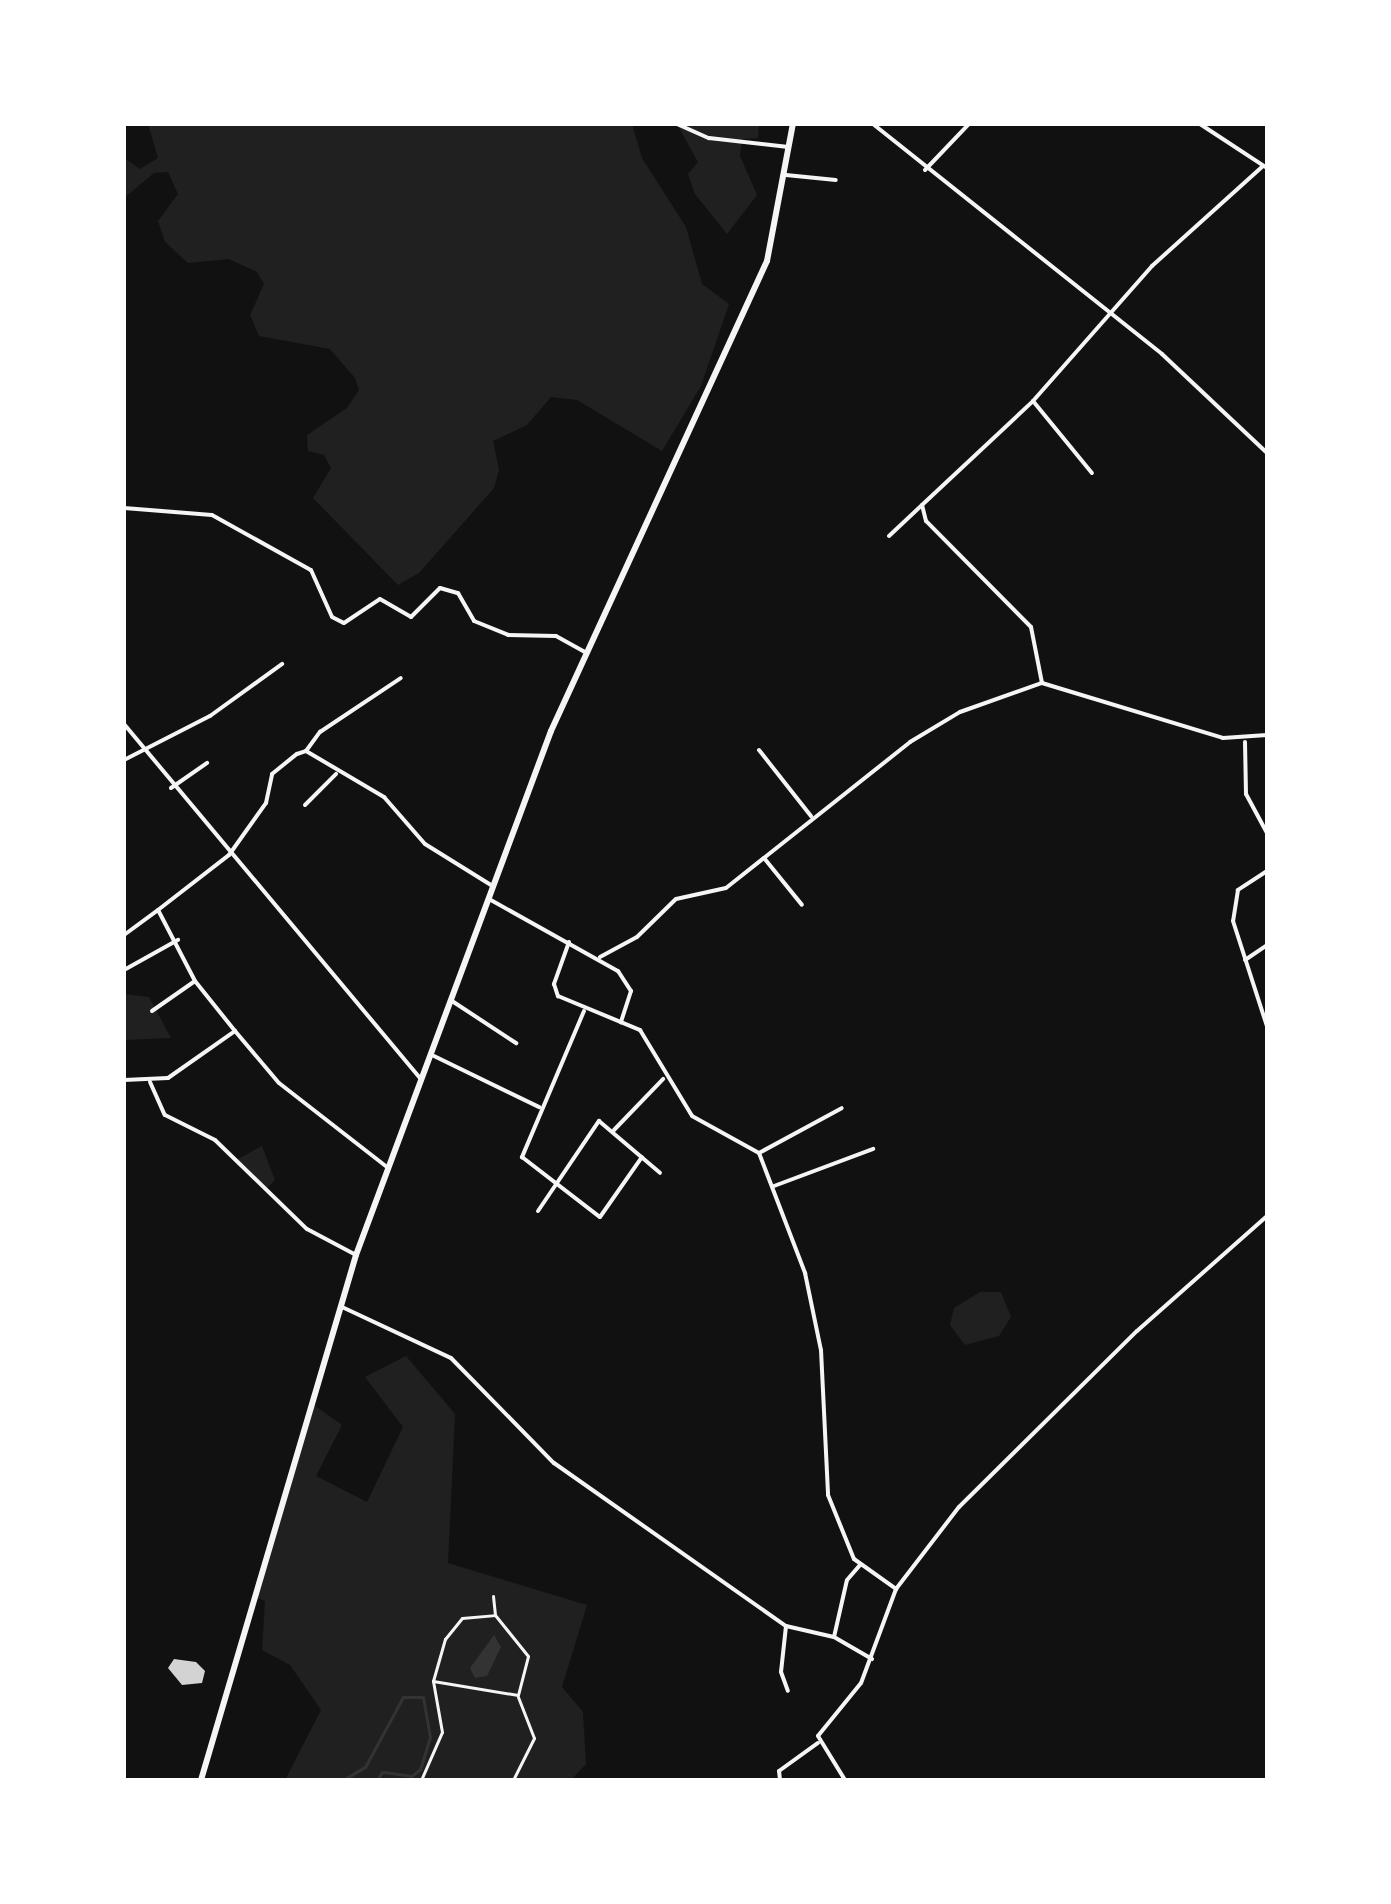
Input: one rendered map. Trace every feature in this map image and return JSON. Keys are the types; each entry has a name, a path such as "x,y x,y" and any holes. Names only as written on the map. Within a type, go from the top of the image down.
{"highway":[{"path":"201,1780 356,1255 585,652 731,350 767,261 786,175 793,124"}],"street":[{"path":"677,124 709,138 790,147"},
{"path":"925,170 969,124"},
{"path":"889,536 1033,401 1108,312 1265,167 1200,124"},
{"path":"875,125 925,170 1108,312 1267,453"},
{"path":"786,175 836,180"},
{"path":"1033,401 1092,473"},
{"path":"922,505 926,521 1031,627 1042,683"},
{"path":"124,508 212,515 311,570 332,617 344,623 380,599 411,617 440,588 458,593 474,621 508,635 556,636 585,652"},
{"path":"124,760 141,748 206,719 282,664"},
{"path":"124,935 229,855 266,803 272,774 306,751 320,732 401,678"},
{"path":"600,957 637,937 676,899 726,888 811,816 960,712 1042,683 1245,742 1267,735"},
{"path":"124,724 171,788 422,1081"},
{"path":"1245,742 1246,794 1267,833"},
{"path":"759,750 811,816"},
{"path":"306,751 336,774 384,797 425,844 494,887"},
{"path":"171,788 207,763"},
{"path":"305,805 336,774"},
{"path":"764,858 802,905"},
{"path":"1267,871 1235,895 1234,936 1267,1026"},
{"path":"489,899 600,957 631,991 621,1022"},
{"path":"158,910 178,940 195,981 235,1031 306,1108 391,1169"},
{"path":"124,970 178,940"},
{"path":"569,942 555,989 584,1011 621,1022 645,1037 663,1079 700,1123 759,1153 805,1273 821,1350 828,1495 860,1565 896,1589"},
{"path":"1245,960 1267,945"},
{"path":"152,1011 195,981"},
{"path":"452,1001 516,1043"},
{"path":"584,1011 539,1107 522,1157 600,1217 642,1157"},
{"path":"124,1080 150,1082 182,1071 235,1031"},
{"path":"434,1056 539,1107"},
{"path":"614,1130 663,1079"},
{"path":"150,1082 165,1115 215,1140 307,1229 356,1255"},
{"path":"759,1153 842,1108"},
{"path":"538,1211 592,1124 614,1130 660,1173"},
{"path":"774,1186 873,1149"},
{"path":"780,1780 779,1771 818,1743 872,1659 896,1589 959,1507 1137,1331 1267,1216"},
{"path":"340,1306 413,1334 451,1358 554,1463 786,1626 834,1637 872,1659"},
{"path":"834,1637 847,1580 860,1565"},
{"path":"493,1596 495,1615 528,1656 518,1695 534,1738 513,1780"},
{"path":"421,1780 442,1732 433,1681 450,1628 462,1618 495,1615"},
{"path":"786,1626 781,1672 788,1691"},
{"path":"433,1681 518,1695"},
{"path":"818,1743 845,1780"}],"shaded area":[{"path":"148,124 632,124 642,158 686,227 702,284 729,304 701,386 662,451 577,400 551,397 527,425 493,441 499,470 494,488 419,573 398,585 313,498 331,468 324,455 308,451 307,435 347,408 359,390 355,378 330,349 259,336 250,315 264,284 257,272 229,259 188,263 165,242 158,221 178,194 168,172 154,173 124,198 124,158 140,169 158,158"},
{"path":"677,124 759,124 758,138 742,139 740,156 757,195 727,234 695,194 688,174 698,162"},
{"path":"124,994 149,997 171,1038 124,1040"},
{"path":"262,1146 275,1180 265,1190 236,1160"},
{"path":"980,1292 1001,1292 1011,1317 999,1336 965,1345 950,1325 954,1308"},
{"path":"406,1356 455,1414 448,1563 587,1605 562,1687 583,1712 586,1764 571,1780 285,1780 321,1710 290,1665 262,1650 265,1601 255,1597 311,1403 342,1425 316,1476 367,1502 403,1427 365,1377"},
{"path":"494,1635 501,1647 487,1676 475,1678 470,1668"}],"building":[{"path":"174,1659 196,1662 205,1671 202,1683 182,1685 168,1668"}],"waterway":[{"path":"343,1780 365,1767 403,1697 423,1697 430,1737 420,1769 412,1776 382,1772 377,1780"}]}
